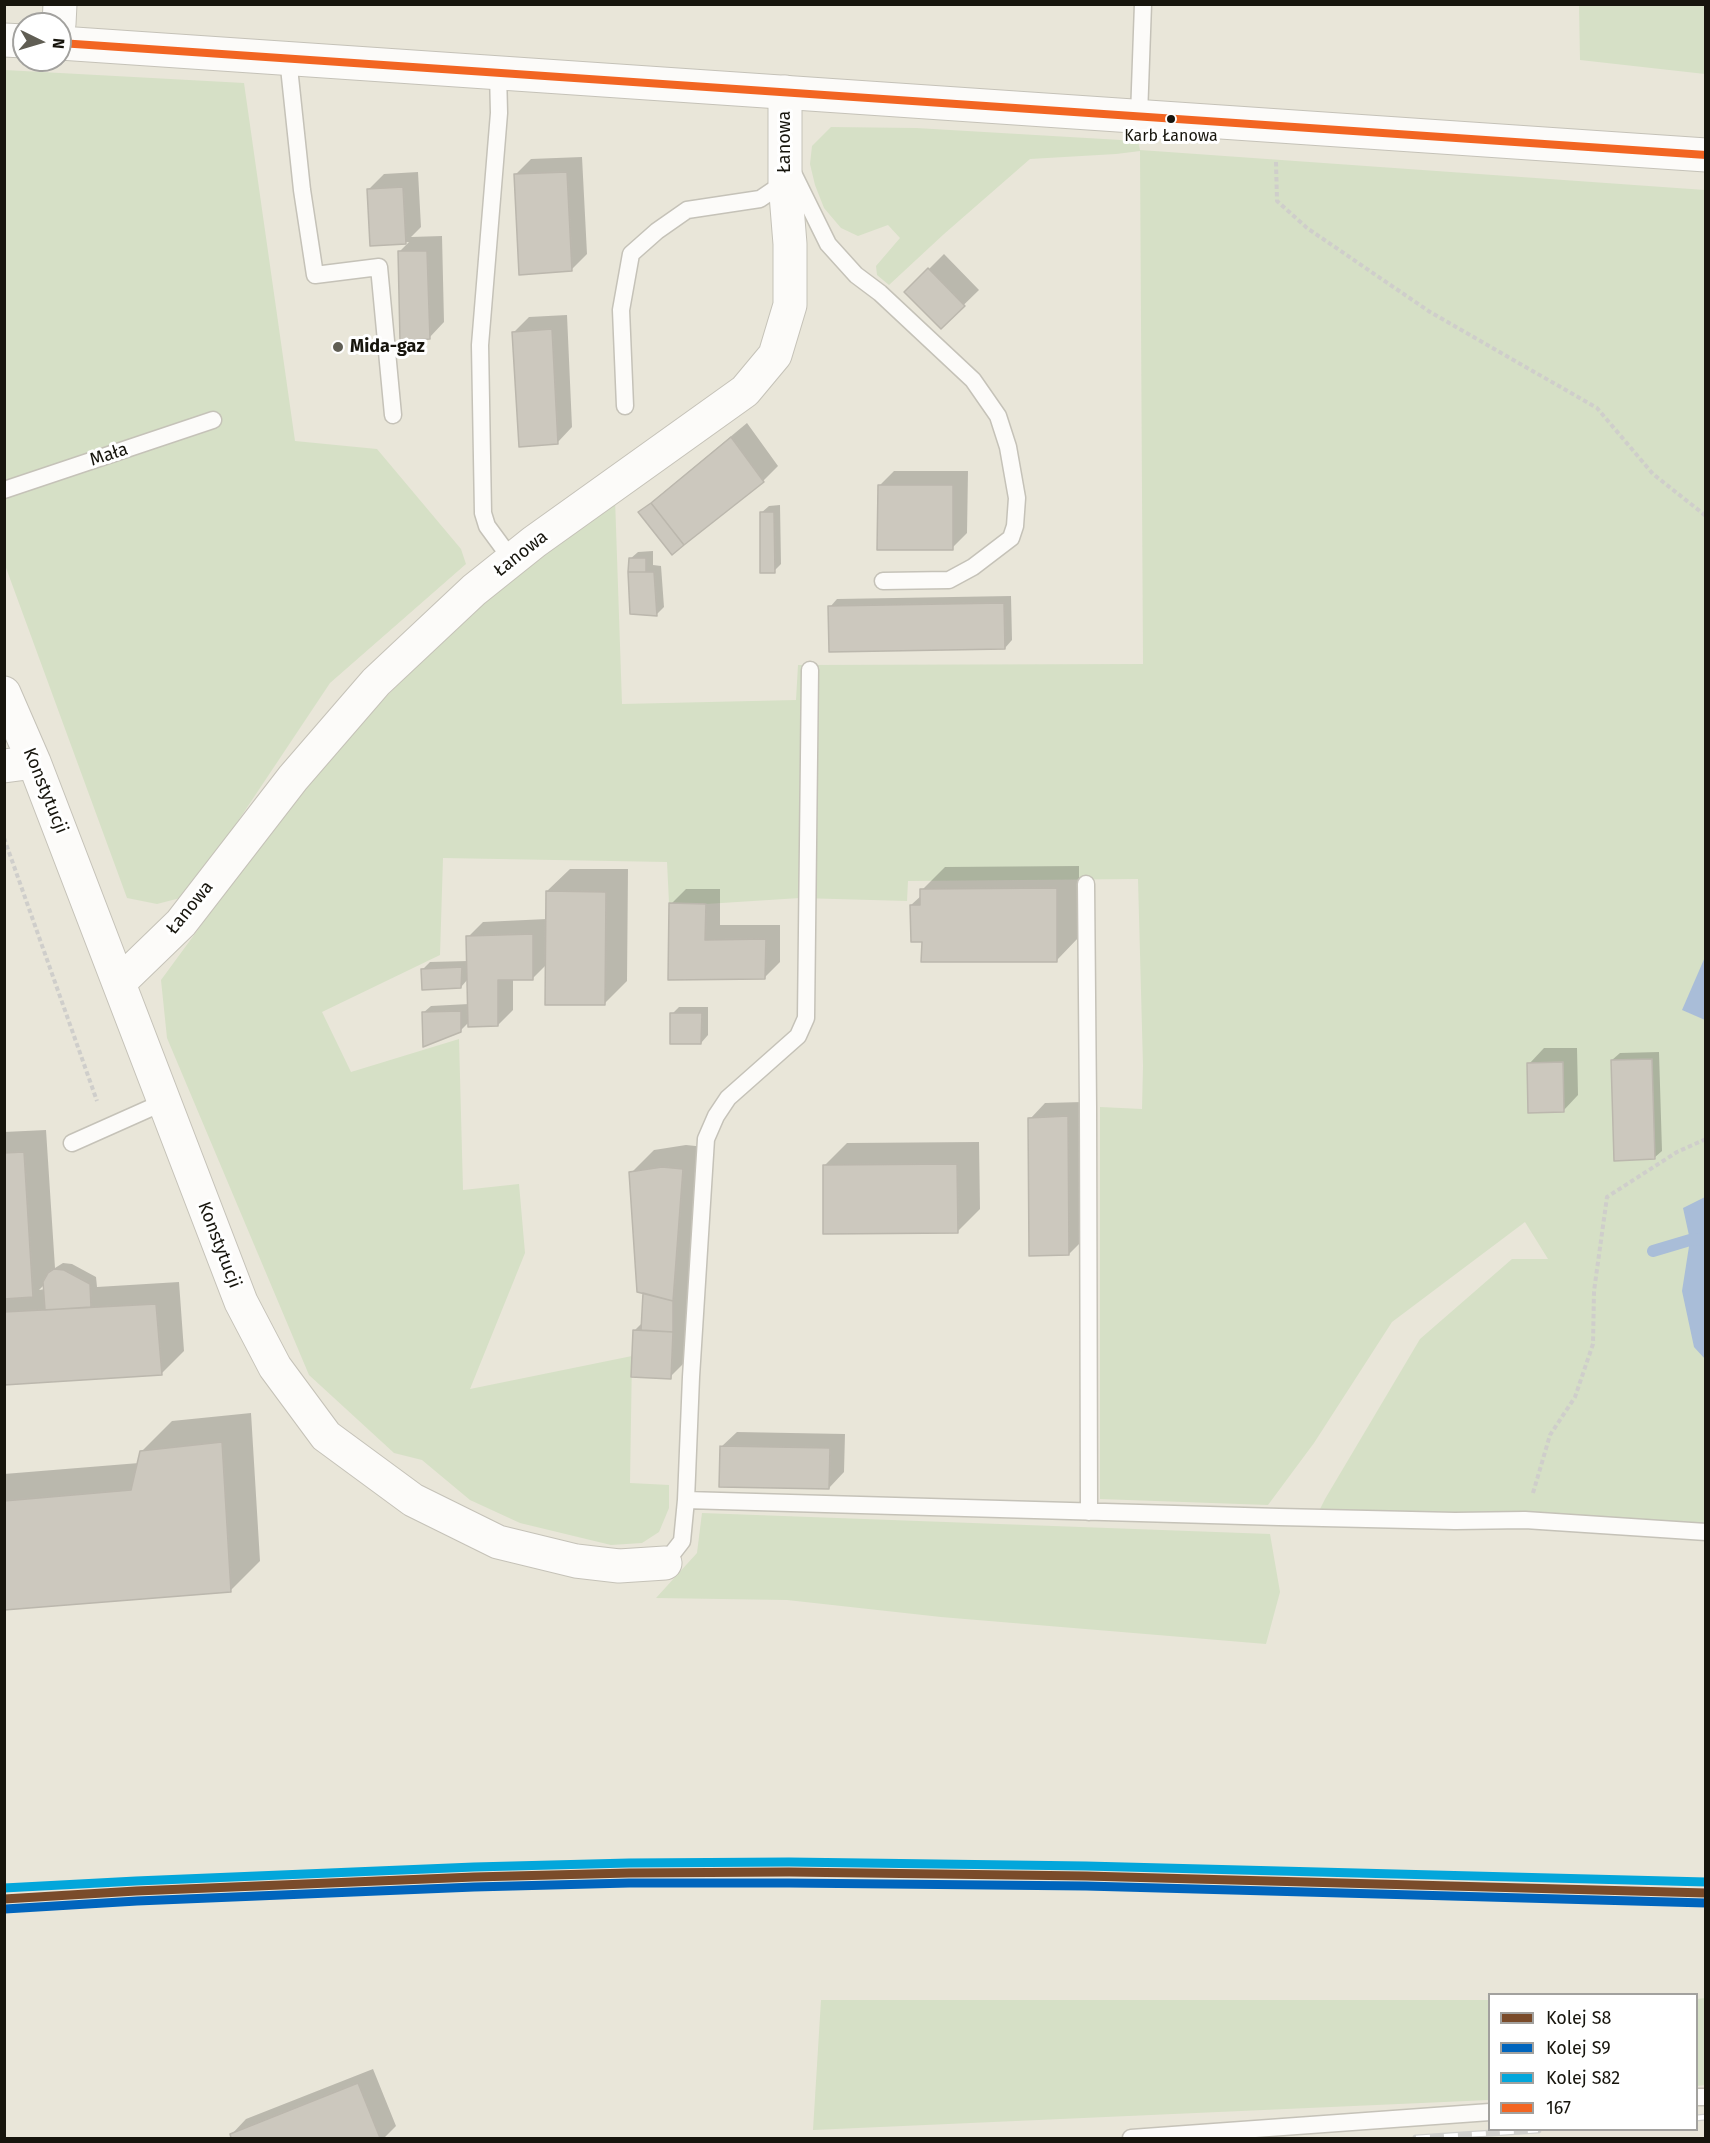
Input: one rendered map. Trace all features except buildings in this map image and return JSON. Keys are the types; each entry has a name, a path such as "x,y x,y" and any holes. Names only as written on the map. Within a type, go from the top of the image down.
{"street":[{"path":"72,44 1706,155"},
{"name":"Łanowa","path":"119,983 181,923 293,778 376,682 474,590 746,391 776,355 790,305 790,244 784,168 785,92"},
{"name":"Konstytucji","path":"4,693 19,764 119,983 241,1302 275,1367 326,1436 413,1500 498,1542 576,1561 619,1566 664,1563"}],"lane":[{"path":"1139,116 1143,4"},
{"path":"288,58 302,190 315,275 379,267 393,415"},
{"path":"498,72 499,113 480,345 483,513 487,526 512,560"},
{"path":"625,406 621,310 631,254 657,231 687,210 760,200 784,168 828,244 856,275 880,293 973,380 998,416 1008,447 1017,498 1016,526 1011,538 973,567 949,580 883,581"},
{"name":"Mała","path":"4,489 213,420"},
{"path":"664,1563 682,1541 706,1139 716,1116 728,1098 798,1035 806,1018 810,670"},
{"path":"1086,884 1089,1512"},
{"path":"72,1143 164,1102"},
{"path":"686,1500 1455,1521 1525,1520 1706,1532"},
{"path":"1131,2139 1488,2112"}],"path":[{"path":"1278,125 1277,201 1284,208 1340,252 1430,312 1596,408 1653,474 1706,516"},
{"path":"4,838 96,1099 108,1126"},
{"path":"1525,1520 1550,1435 1575,1397 1593,1344 1594,1291 1607,1197 1677,1152 1706,1139"}],"green space":[{"path":"1579,5 1705,5 1705,74 1580,60"},
{"path":"5,70 244,83 295,441 377,449 461,549 466,564 330,683 188,896 157,904 127,898 5,565"},
{"path":"831,127 916,128 1138,141 1140,150 1705,190 1706,957 1683,1010 1706,1020 1705,1525 1320,1509 1420,1339 1512,1259 1548,1259 1525,1222 1392,1322 1314,1443 1268,1505 1100,1499 1100,1107 1142,1109 1138,879 908,881 907,901 800,898 706,904 669,903 667,862 443,858 440,955 322,1012 351,1072 459,1039 463,1190 519,1184 525,1253 470,1389 632,1356 630,1483 669,1485 669,1508 659,1532 642,1543 611,1545 520,1523 470,1500 422,1460 394,1453 309,1375 167,1038 161,980 324,758 483,601 615,498 622,704 796,700 798,665 1143,664 1140,151 1030,159 889,285 877,275 876,266 900,238 888,225 858,236 841,228 824,208 815,185 810,164 812,146"},
{"path":"702,1513 1270,1534 1280,1592 1266,1644 941,1617 787,1600 656,1598 697,1553"},
{"path":"1705,1998 1705,2085 1698,2086 1698,1999"},
{"path":"821,2000 1488,2000 1488,2100 813,2130"}],"water":[{"path":"1705,957 1705,1020 1682,1010"},
{"path":"1705,1197 1705,1359 1694,1347 1682,1291 1690,1240 1683,1208"}],"waterway":[{"path":"1653,1251 1690,1240 1706,1239"}],"railway":[{"path":"1698,2118 1706,2117"},
{"path":"1416,2138 1523,2131"}],"rail line":[{"name":"S82","path":"4,1888 474,1867 789,1862 1086,1866 1706,1882"},
{"name":"S8","path":"4,1899 136,1891 474,1877 789,1872 1086,1876 1706,1893"},
{"name":"S9","path":"5,1909 137,1901 629,1883 1086,1886 1706,1903"}],"transit line":[{"name":"167","path":"72,44 1706,155"}],"place":[{"name":"Karb Łanowa","path":"1171,119"},
{"name":"Mida-gaz","path":"338,347"}]}
